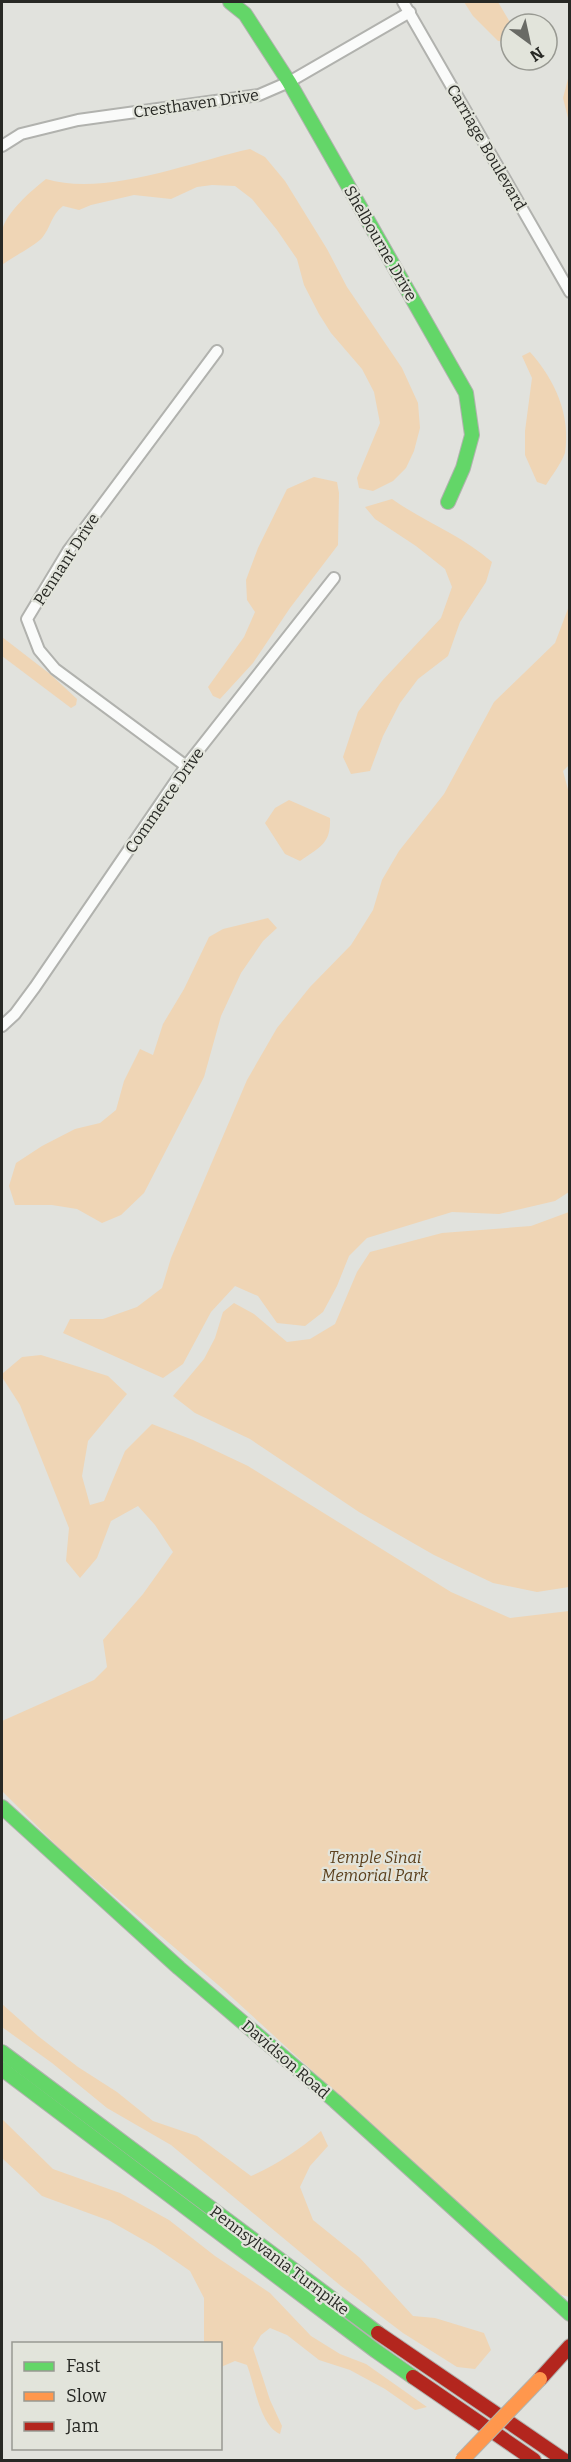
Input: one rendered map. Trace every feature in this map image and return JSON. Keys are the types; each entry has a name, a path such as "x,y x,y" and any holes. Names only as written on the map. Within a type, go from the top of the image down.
{"main road":[{"name":"Shelbourne Drive","path":"230,2 245,14 289,82 466,393 472,435 463,468 448,502"},
{"name":"Davidson Road","path":"2,1807 179,1968 335,2101 570,2314"},
{"name":"Pennsylvania Turnpike","path":"2,2052 388,2340 564,2460"},
{"name":"Pennsylvania Turnpike","path":"2,2069 376,2351 534,2460"},
{"path":"462,2460 570,2346"}],"street":[{"name":"Carriage Boulevard","path":"403,2 570,292"},
{"name":"Cresthaven Drive","path":"2,146 21,134 78,120 259,95 289,82 410,12"},
{"name":"Pennant Drive","path":"186,766 55,669 39,650 27,619 68,551 217,351"},
{"name":"Commerce Drive","path":"2,1026 15,1014 35,987 186,766 334,578"}],"green space":[{"path":"464,2 498,2 504,12 499,12 499,41 498,41 473,16"},
{"path":"570,75 569,122 563,98"},
{"path":"250,149 265,157 285,181 327,249 347,287 402,368 418,403 420,428 414,451 406,468 393,481 373,491 359,488 357,478 380,423 374,392 362,369 331,333 319,314 304,285 297,259 252,199 235,186 197,187 171,199 134,195 79,210 63,206 56,213 42,238 2,265 1,240 4,225 20,203 46,179 94,184 121,181"},
{"path":"530,352 554,386 566,425 565,453 546,485 537,482 525,455 525,431 532,378 522,356"},
{"path":"314,477 337,482 339,493 338,545 290,608 253,663 220,699 213,696 208,687 244,637 255,612 247,600 246,580 258,548 287,489"},
{"path":"392,499 468,544 492,562 486,582 460,622 448,656 418,679 400,703 383,736 370,771 351,774 343,757 358,712 382,681 441,618 452,587 445,569 416,546 375,519 365,507"},
{"path":"569,606 570,764 563,771 570,797 569,1192 555,1201 499,1214 452,1212 367,1238 349,1256 323,1312 305,1326 277,1323 258,1296 235,1286 211,1312 183,1364 163,1378 63,1333 70,1319 103,1319 137,1307 162,1288 171,1258 247,1080 277,1028 310,987 351,945 373,910 382,880 399,851 444,794 494,702 555,643"},
{"path":"2,637 50,674 77,699 76,705 71,708 2,656"},
{"path":"289,800 330,818 329,834 323,844 300,861 285,854 265,823 275,808"},
{"path":"268,918 277,928 263,941 241,973 221,1016 204,1077 144,1193 121,1215 102,1223 77,1209 52,1205 15,1205 9,1186 16,1163 75,1129 100,1123 116,1110 124,1081 140,1049 153,1055 163,1024 184,989 209,937 223,929"},
{"path":"569,1212 569,1587 537,1592 493,1583 434,1555 359,1512 250,1439 195,1413 173,1396 204,1359 215,1338 223,1312 234,1303 254,1314 287,1342 310,1339 335,1324 357,1272 370,1252 442,1233 531,1226"},
{"name":"Temple Sinai Memorial Park","path":"41,1355 108,1376 127,1394 88,1441 82,1476 90,1505 104,1501 125,1451 152,1424 248,1466 451,1592 510,1618 569,1611 569,2297 555,2293 224,1990 63,1852 2,1791 2,1721 94,1680 107,1667 103,1640 143,1594 173,1552 155,1525 138,1506 111,1521 97,1558 80,1578 66,1561 69,1528 20,1405 2,1377 2,1374 22,1357"},
{"path":"2,2004 78,2067 117,2092 153,2121 197,2136 251,2176 288,2156 321,2131 328,2146 310,2166 300,2187 313,2220 360,2258 413,2316 435,2318 484,2333 491,2350 475,2369 457,2367 403,2333 341,2286 171,2145 107,2108 52,2063 2,2027"},
{"path":"2,2119 53,2169 120,2193 169,2220 215,2256 270,2293 311,2336 340,2354 366,2364 427,2407 415,2410 385,2389 350,2370 319,2360 287,2335 270,2328 261,2335 253,2348 270,2400 282,2426 280,2434 273,2429 263,2414 247,2365 235,2361 222,2367 222,2342 204,2342 204,2298 190,2271 154,2246 110,2221 42,2196 2,2158"}],"traffic: fast":[{"path":"230,2 245,14 289,82 466,393 472,435 463,468 448,502"},
{"path":"2,1807 179,1968 335,2101 570,2314"},
{"path":"2,2052 378,2333"},
{"path":"2,2069 413,2377"}],"traffic: jam":[{"path":"378,2333 564,2460"},
{"path":"540,2379 570,2346"},
{"path":"413,2377 534,2460"}],"traffic: slow":[{"path":"462,2460 540,2379"}]}
